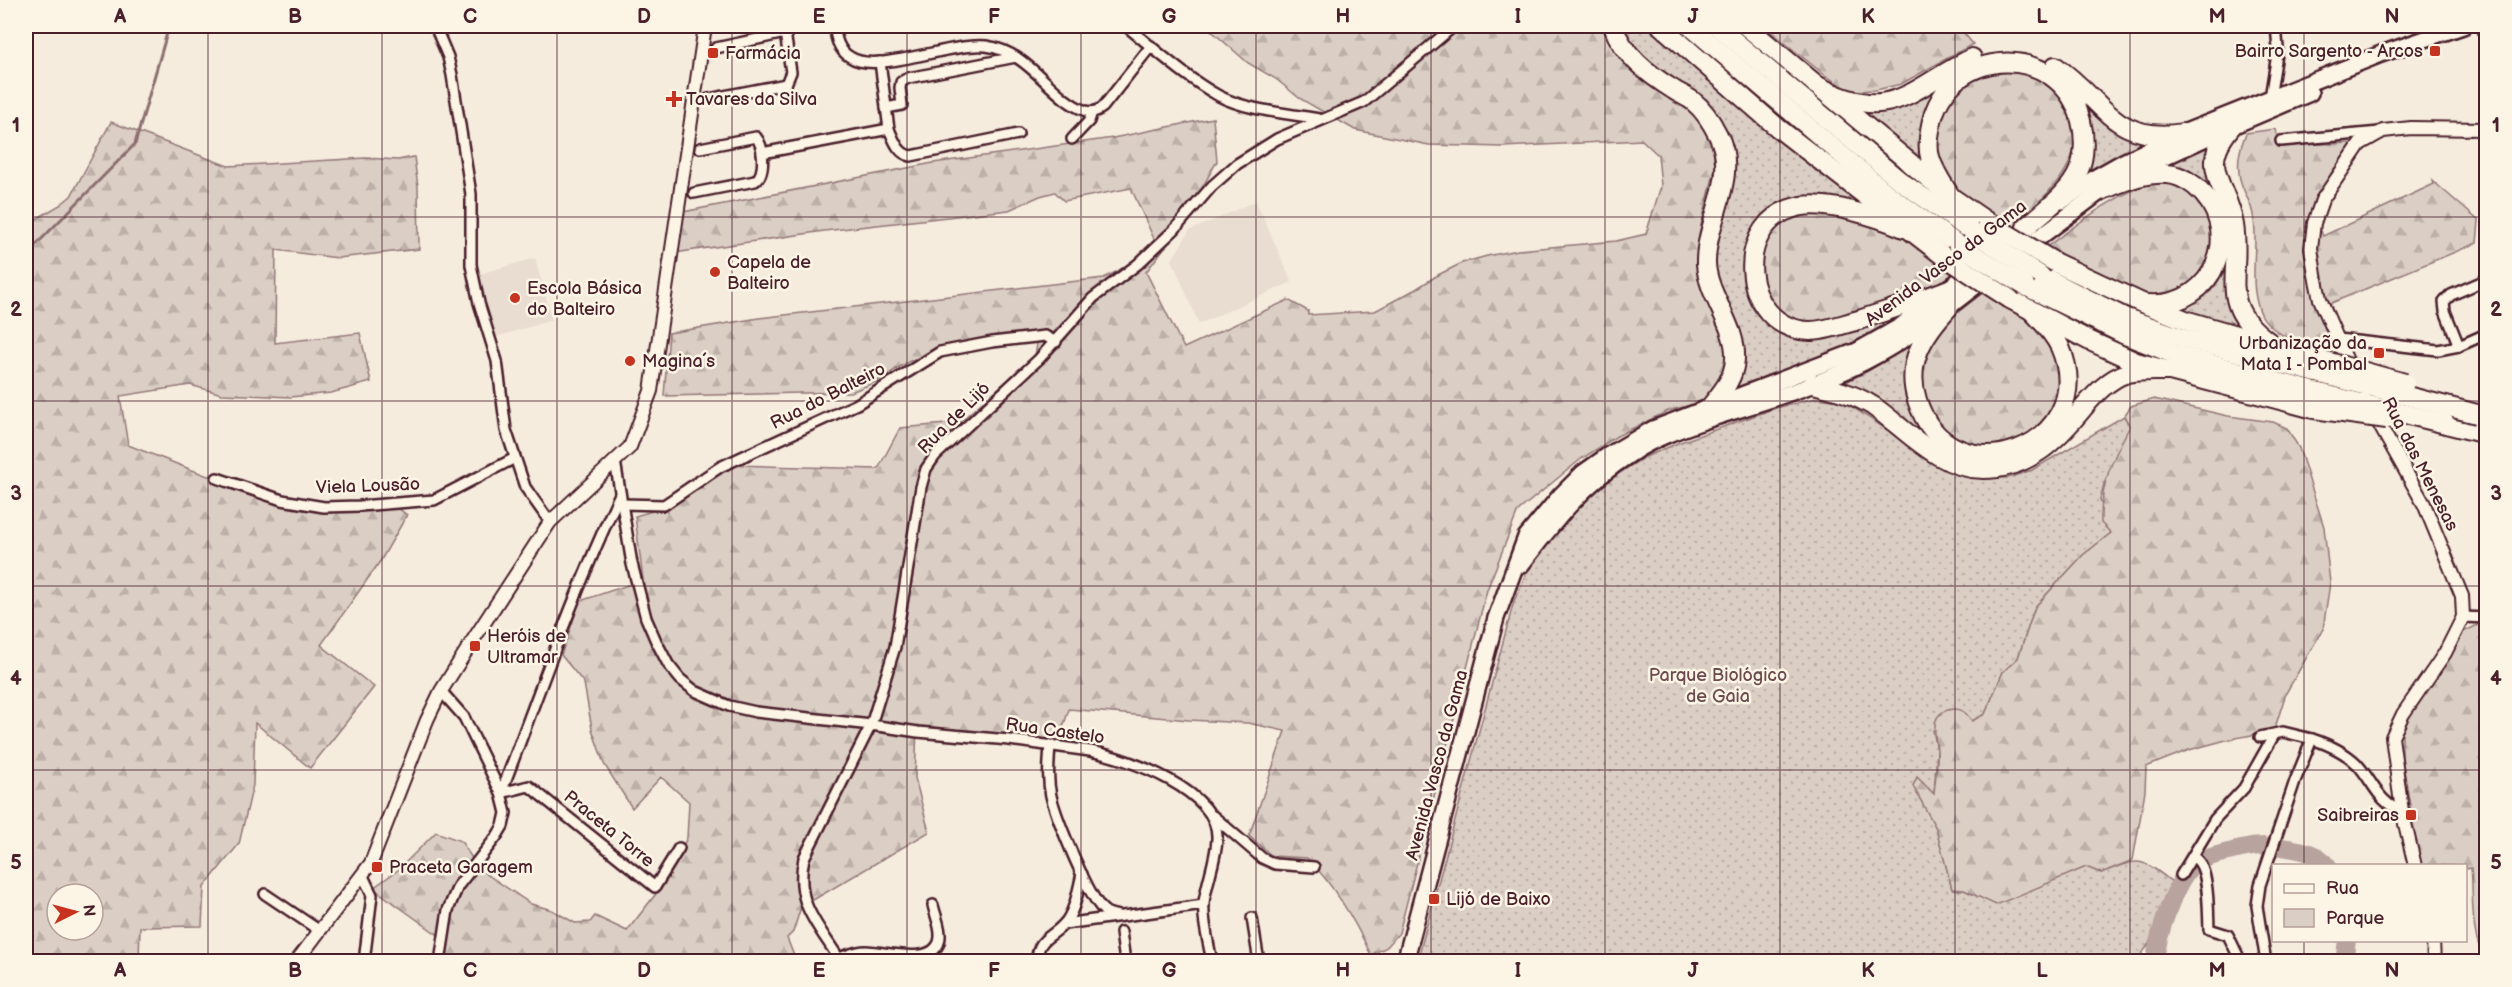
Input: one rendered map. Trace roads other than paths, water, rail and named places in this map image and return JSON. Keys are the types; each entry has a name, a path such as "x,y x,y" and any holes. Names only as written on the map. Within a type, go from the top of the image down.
{"highway":[{"path":"1613,26 1617,38 1629,56 1651,75 1694,102 1709,120 1719,137 1725,154 1725,174 1708,243 1706,264 1710,282 1735,348 1735,362 1733,374 1727,386 1710,407"},
{"path":"1661,26 1778,128 1904,228 1942,255 2010,299 2117,353 2168,372"},
{"path":"1690,26 1890,195 1957,244 2025,286 2122,334 2174,354 2315,401"},
{"path":"1717,26 1899,180 1979,227 2142,303 2188,321 2459,400 2482,415"},
{"path":"1746,26 1951,197 1979,227 2040,275 2126,318 2182,338 2482,415"},
{"path":"1816,85 1836,96 1857,102 1889,103 1908,97 1944,72 1982,53 2004,51 2025,53 2048,61 2069,75 2122,126 2141,134 2183,133"},
{"path":"1951,197 1936,173 1929,155 1929,135 1933,114 1942,95 1970,70 1985,65 2005,62 2025,64 2045,72 2062,85 2079,113 2084,133 2079,171 2035,231"},
{"path":"2232,126 2216,149 2214,166 2234,224 2234,291 2238,309 2246,322 2275,346"},
{"path":"2100,191 2143,175 2167,173 2186,180 2202,193 2214,208 2220,225 2221,243 2217,263 2207,280 2179,300 2153,304 2142,303"},
{"path":"1904,228 1823,206 1804,205 1791,208 1770,220 1760,233 1751,266 1756,293 1777,319 1791,327 1809,331 1830,328 1911,304 1949,298"},
{"path":"1949,298 1917,349 1913,368 1914,391 1921,414 1937,435 1960,450 1981,456 2023,448 2039,439 2053,425 2062,409 2066,388 2066,367 2060,346 2032,310"},
{"path":"1813,384 1850,394 1872,406 1926,448 1955,463 1981,469 2003,467 2026,460 2043,450 2106,384 2125,374 2143,370 2168,372 2315,401 2427,428 2446,424 2487,434"}],"main road":[{"name":"Avenida Vasco da Gama","path":"1510,579 1570,502 1592,482 1634,452 1658,439 1691,426 1813,384 1886,350 2035,231 2098,176 2183,133 2381,54 2463,26"},
{"name":"Avenida Vasco da Gama","path":"2035,231 2136,169 2232,126 2385,63 2417,43"},
{"name":"Avenida Vasco da Gama","path":"1405,962 1496,618 1526,537 1583,473 1630,441 1653,429 1857,351 1949,298"}],"street":[{"path":"435,26 448,57 471,194 473,275 496,361 506,430 529,495 550,522"},
{"path":"296,962 363,876 379,846 441,691 550,522 630,447 636,436 651,391 705,26"},
{"path":"834,26 837,42 851,58 862,62 880,62 965,46 987,46 1009,52 1028,65 1066,98 1092,112 1103,106 1151,46"},
{"path":"1126,26 1181,70 1221,96 1238,102 1319,119"},
{"name":"Rua de Lijó","path":"840,960 804,901 800,890 800,874 804,858 871,725 895,647 921,487 926,469 935,456 1056,342 1093,298 1138,264 1174,230 1212,186 1237,164 1266,145 1319,119 1364,102 1454,26"},
{"path":"2270,98 2278,48 2276,26"},
{"path":"2482,26 2487,34"},
{"path":"708,99 786,84 791,72 785,29 716,48"},
{"path":"886,108 902,105 901,82 908,78 1016,57"},
{"path":"880,62 889,129 899,149 906,156 1018,134"},
{"path":"1072,139 1089,121 1092,112"},
{"path":"2281,141 2411,128 2487,129"},
{"path":"762,153 889,129"},
{"name":"Rua das Menesas","path":"2383,131 2360,144 2322,200 2314,224 2311,248 2320,299 2343,354 2424,504 2462,596 2463,617"},
{"path":"694,193 757,180 760,177 762,153 759,140 754,137 700,148"},
{"path":"2459,346 2445,311 2444,302 2451,295 2487,280"},
{"path":"2338,339 2438,350 2459,346 2487,334"},
{"name":"Rua do Balteiro","path":"621,499 664,505 720,466 857,404 940,352 992,342 1045,336 1056,342"},
{"name":"Viela Lousão","path":"217,478 282,500 324,507 360,506 434,500 515,458"},
{"name":"Rua Castelo","path":"615,461 635,580 646,618 656,642 680,679 695,691 729,706 796,718 1050,745 1102,753 1163,777 1191,794 1262,858 1275,864 1314,867"},
{"path":"501,793 563,624 594,550 621,499"},
{"path":"2415,864 2402,811 2392,737 2403,714 2445,653 2463,617 2487,618"},
{"path":"440,962 448,910 458,886 502,826 506,813 501,793 464,717 441,691"},
{"path":"2260,737 2283,732 2327,744 2356,763 2390,807 2402,811"},
{"path":"2181,875 2195,858 2201,840 2215,819 2244,788 2274,735"},
{"path":"2195,858 2204,867 2209,929 2228,935 2241,962 2266,962 2257,906 2260,885 2295,781 2312,739"},
{"path":"1050,745 1048,783 1051,798 1091,895 1105,912 1119,916"},
{"name":"Praceta Torre","path":"501,793 529,786 655,887 679,848"},
{"path":"1212,962 1204,905 1217,840 1213,816"},
{"path":"1036,962 1041,942 1064,924 1077,898 1082,874"},
{"path":"363,876 372,895 364,962"},
{"path":"265,894 320,932"},
{"path":"840,960 864,951 903,956 922,955 931,950 938,945 940,937 933,905"},
{"path":"1064,924 1204,905"},
{"path":"1252,918 1259,962"},
{"path":"1121,932 1125,962"},
{"path":"2433,942 2434,962"}],"waterway":[{"path":"26,255 135,144 169,26"},
{"path":"2155,962 2159,938 2168,909 2188,870 2209,857 2263,846"},
{"path":"2282,847 2313,855 2326,864"},
{"path":"2344,962 2347,942"}],"place":[{"name":"Bairro Sargento - Arcos","path":"2435,51"},
{"name":"Farmácia","path":"713,53"},
{"name":"Tavares da Silva","path":"674,99"},
{"name":"Capela de Balteiro","path":"715,272"},
{"name":"Escola Básica do Balteiro","path":"515,298"},
{"name":"Urbanização da Mata I - Pombal","path":"2379,353"},
{"name":"Magina´s","path":"630,361"},
{"name":"Heróis de Ultramar","path":"475,646"},
{"name":"Saibreiras","path":"2411,815"},
{"name":"Praceta Garagem","path":"377,867"},
{"name":"Lijó de Baixo","path":"1434,899"}],"park label":[{"name":"Parque Biológico de Gaia","path":"1718,685"}]}
